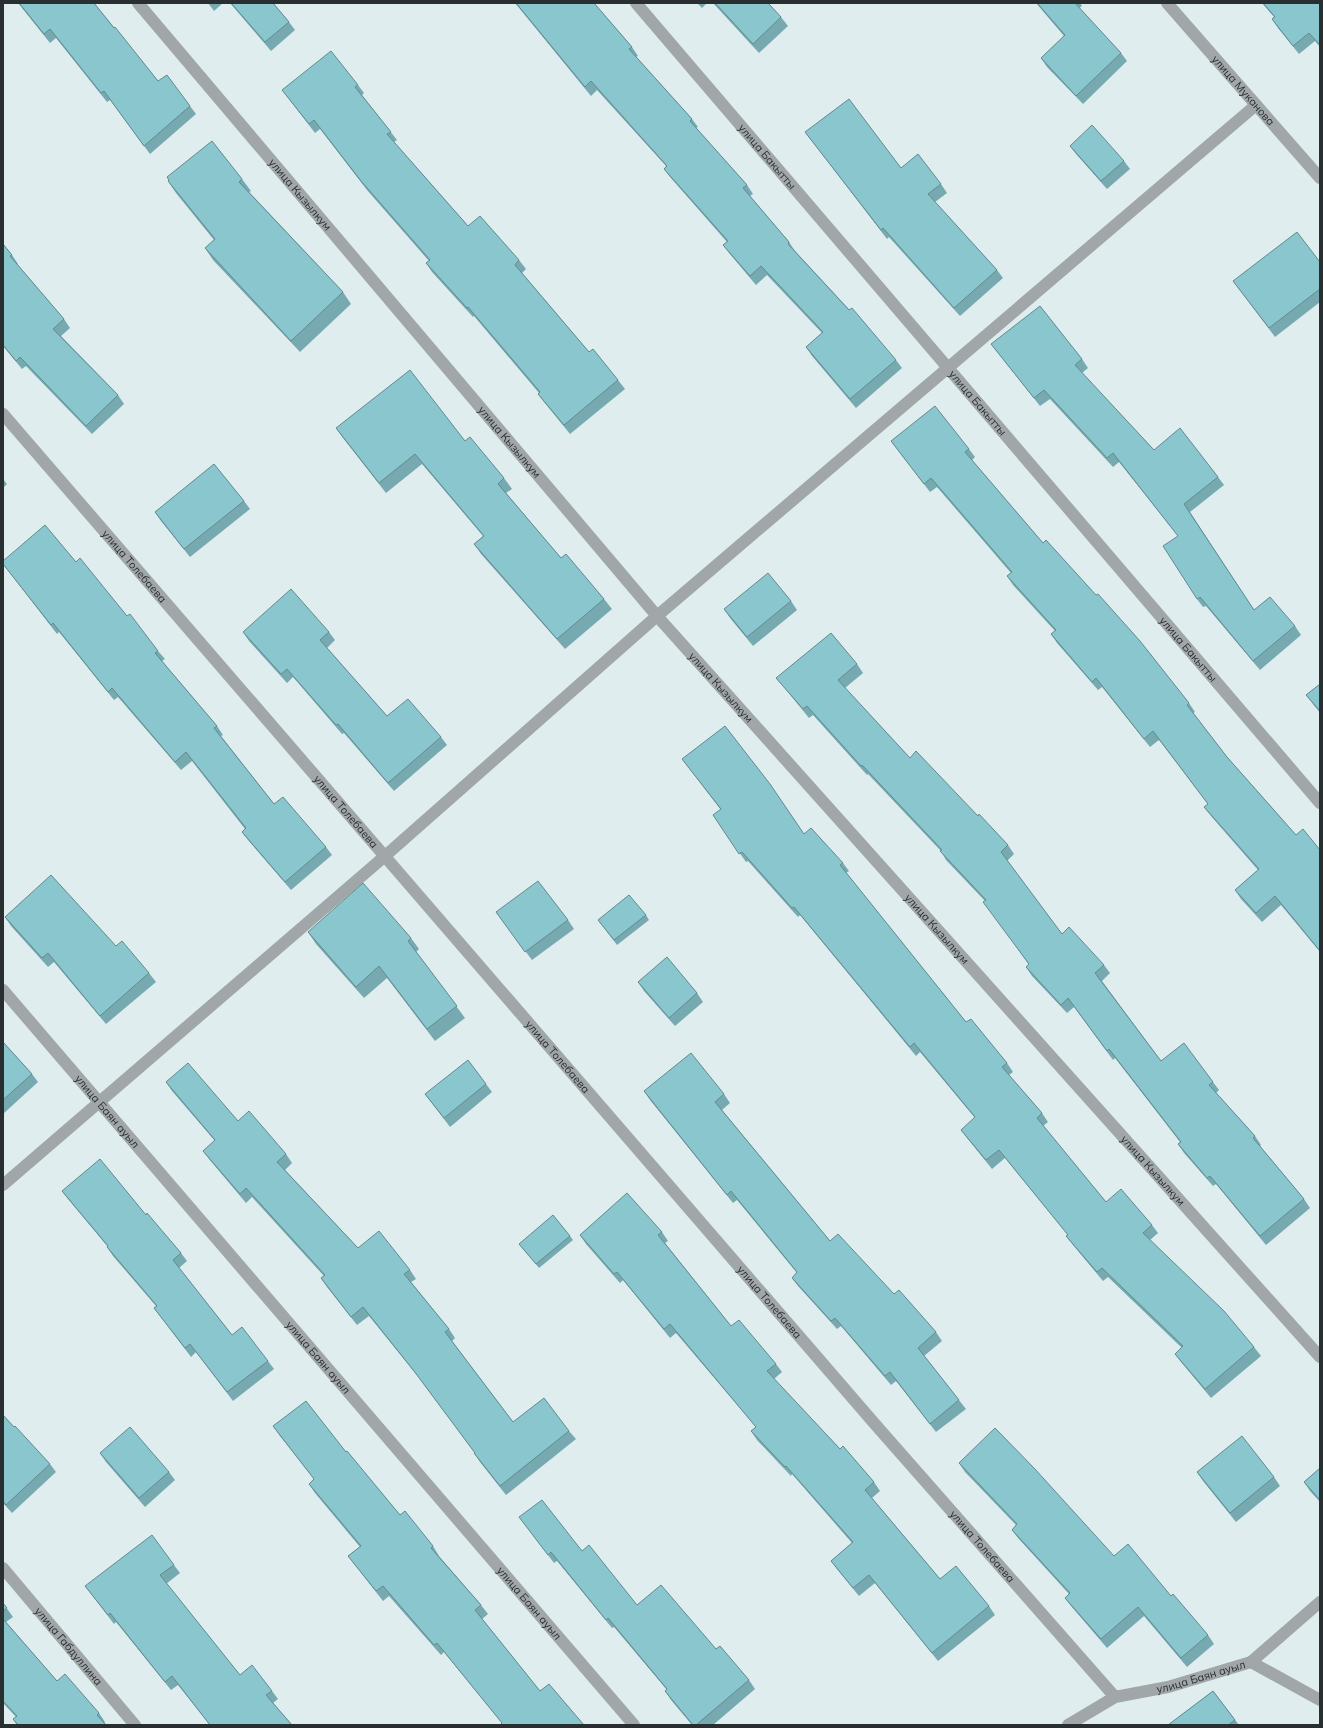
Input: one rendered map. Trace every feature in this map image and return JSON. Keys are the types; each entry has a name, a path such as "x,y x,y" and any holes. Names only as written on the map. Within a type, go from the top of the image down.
{"street":[{"name":"улица Кызылкум","path":"138,3 657,616 1320,1358"},
{"name":"улица Бакытты","path":"636,3 1320,803"},
{"name":"улица Муканова","path":"1167,3 1320,178"},
{"path":"3,1185 384,856 657,616 949,369 1256,105"},
{"name":"улица Толебаева","path":"3,414 874,1423 1115,1698"},
{"name":"улица Баян ауыл","path":"3,990 634,1725"},
{"name":"улица Габдуллина","path":"3,1568 135,1725"},
{"name":"улица Баян ауыл","path":"1068,1725 1115,1698 1168,1687 1251,1662 1320,1602"},
{"path":"1251,1662 1320,1700"}],"building":[{"path":"19,3 94,3 158,81 167,75 190,106 144,146 104,91 101,93 50,29 44,34"},
{"path":"231,3 273,3 289,22 265,42"},
{"path":"516,3 594,3 632,47 629,49 692,119 690,121 747,185 743,188 789,242 788,244 849,310 852,308 896,360 850,399 806,347 823,332 761,266 750,276 723,245 728,241 664,169 667,166 591,81 585,87"},
{"path":"715,3 768,3 781,17 753,44"},
{"path":"1037,3 1075,3 1121,53 1076,96 1041,58 1065,35"},
{"path":"1263,3 1320,3 1320,45 1309,33 1293,46 1272,19 1275,17"},
{"path":"331,51 358,85 355,87 391,132 387,134 468,226 480,216 519,260 515,265 589,352 593,349 618,380 564,425 538,394 540,392 468,307 467,308 426,263 430,260 361,181 314,120 309,124 282,90"},
{"path":"849,99 901,168 918,154 941,184 928,194 997,270 954,308 883,228 881,230 805,132"},
{"path":"1092,125 1124,161 1101,181 1070,146"},
{"path":"212,141 242,179 239,182 343,292 291,341 205,248 215,239 168,181 169,180 167,177"},
{"path":"1297,232 1320,262 1320,289 1269,328 1233,281"},
{"path":"3,244 12,255 10,256 64,319 53,329 118,395 86,426 20,357 16,361 3,345"},
{"path":"1040,306 1082,359 1075,365 1154,450 1180,428 1218,477 1184,504 1254,610 1270,597 1295,626 1253,661 1200,597 1197,599 1163,546 1178,536 1113,453 1107,458 1044,390 1034,398 991,344"},
{"path":"410,370 465,441 470,437 504,478 498,484 561,558 566,554 604,599 557,639 474,544 484,536 415,454 379,483 336,428"},
{"path":"935,406 969,449 965,452 1043,543 1046,540 1096,595 1098,594 1140,641 1189,703 1187,705 1227,757 1296,835 1303,829 1320,850 1320,951 1275,896 1256,913 1235,890 1259,869 1204,807 1208,804 1153,731 1144,739 1096,678 1092,682 1051,634 1056,630 1007,576 1012,572 931,478 924,484 891,441"},
{"path":"214,464 244,501 184,549 155,512"},
{"path":"45,525 76,562 80,558 127,616 130,614 158,651 155,653 217,726 214,728 274,804 283,797 326,847 285,882 242,832 246,828 186,752 175,762 112,688 108,692 53,623 51,625 3,564 3,561"},
{"path":"768,573 791,601 747,637 724,609"},
{"path":"291,589 329,632 320,640 387,716 408,699 441,737 388,783 338,724 336,725 287,669 281,674 243,632"},
{"path":"831,633 857,664 838,680 910,758 916,751 1008,845 1001,852 1062,934 1069,927 1104,965 1095,973 1161,1061 1184,1043 1213,1082 1209,1085 1255,1136 1253,1138 1304,1199 1260,1236 1210,1176 1207,1178 1178,1144 1181,1142 1109,1049 1107,1051 1068,998 1061,1005 1026,967 1029,964 983,902 986,900 940,851 942,850 862,765 861,766 807,706 803,709 776,678"},
{"path":"1320,684 1320,711 1306,695"},
{"path":"725,726 770,784 804,834 811,828 843,863 840,865 966,1022 971,1019 1007,1063 1002,1067 1042,1113 1037,1118 1106,1202 1121,1189 1152,1225 1143,1233 1224,1311 1254,1347 1205,1389 1175,1354 1183,1346 1102,1268 1097,1272 1066,1236 1068,1235 999,1150 986,1160 961,1130 975,1117 914,1043 910,1047 794,907 792,908 742,852 739,854 713,815 721,809 682,759"},
{"path":"51,875 116,946 122,941 149,973 100,1016 48,953 42,958 5,917"},
{"path":"538,881 568,920 525,952 496,912"},
{"path":"363,883 411,938 408,941 457,1006 427,1029 379,966 356,987 308,932"},
{"path":"629,895 646,915 614,940 598,920"},
{"path":"667,957 697,993 669,1018 638,982"},
{"path":"3,1042 32,1074 3,1100"},
{"path":"691,1053 724,1094 715,1102 830,1241 838,1234 894,1294 899,1290 936,1332 918,1348 959,1400 930,1424 890,1372 885,1376 835,1318 831,1321 792,1278 797,1272 731,1191 727,1195 644,1091"},
{"path":"468,1060 486,1084 444,1118 425,1094"},
{"path":"188,1063 238,1121 249,1111 286,1154 277,1162 358,1248 379,1231 410,1270 404,1274 449,1329 445,1332 513,1422 544,1398 569,1431 500,1486 414,1371 363,1307 351,1317 321,1278 325,1275 246,1188 240,1194 203,1151 215,1140 166,1082"},
{"path":"100,1159 146,1215 147,1213 181,1253 173,1260 232,1335 242,1327 268,1361 227,1392 190,1344 185,1348 154,1308 157,1306 62,1191"},
{"path":"627,1193 662,1232 658,1235 731,1326 739,1320 776,1364 767,1371 840,1449 843,1446 874,1482 865,1490 940,1579 956,1566 989,1606 932,1653 869,1575 853,1588 831,1561 853,1542 786,1466 785,1467 751,1431 756,1427 670,1324 664,1329 617,1272 614,1274 580,1235"},
{"path":"553,1215 570,1236 536,1264 519,1244"},
{"path":"306,1401 346,1452 347,1451 400,1515 405,1511 433,1546 431,1548 481,1605 475,1610 540,1691 549,1684 584,1725 500,1725 502,1723 437,1643 434,1645 383,1586 376,1591 348,1556 361,1546 309,1484 314,1479 273,1426"},
{"path":"3,1415 50,1464 6,1505 3,1501"},
{"path":"130,1427 169,1472 139,1498 100,1453"},
{"path":"995,1428 1034,1468 1114,1556 1128,1544 1171,1596 1173,1594 1208,1635 1181,1658 1138,1607 1101,1639 1065,1598 1070,1593 1012,1530 1017,1524 959,1463"},
{"path":"1242,1436 1274,1477 1230,1513 1197,1472"},
{"path":"1320,1468 1320,1500 1304,1482"},
{"path":"542,1500 582,1551 589,1545 637,1605 661,1585 716,1649 720,1646 749,1680 696,1725 693,1725 665,1691 667,1689 608,1618 606,1620 551,1552 548,1555 519,1517"},
{"path":"152,1535 174,1565 160,1575 240,1675 252,1665 272,1691 266,1695 292,1725 210,1725 172,1676 165,1682 110,1613 108,1615 85,1586"},
{"path":"3,1603 7,1608 3,1611"},
{"path":"3,1619 57,1681 65,1674 99,1713 97,1715 106,1725 18,1725 13,1719 17,1716 3,1701"},
{"path":"1213,1691 1235,1720 1228,1725 1168,1725"}]}
